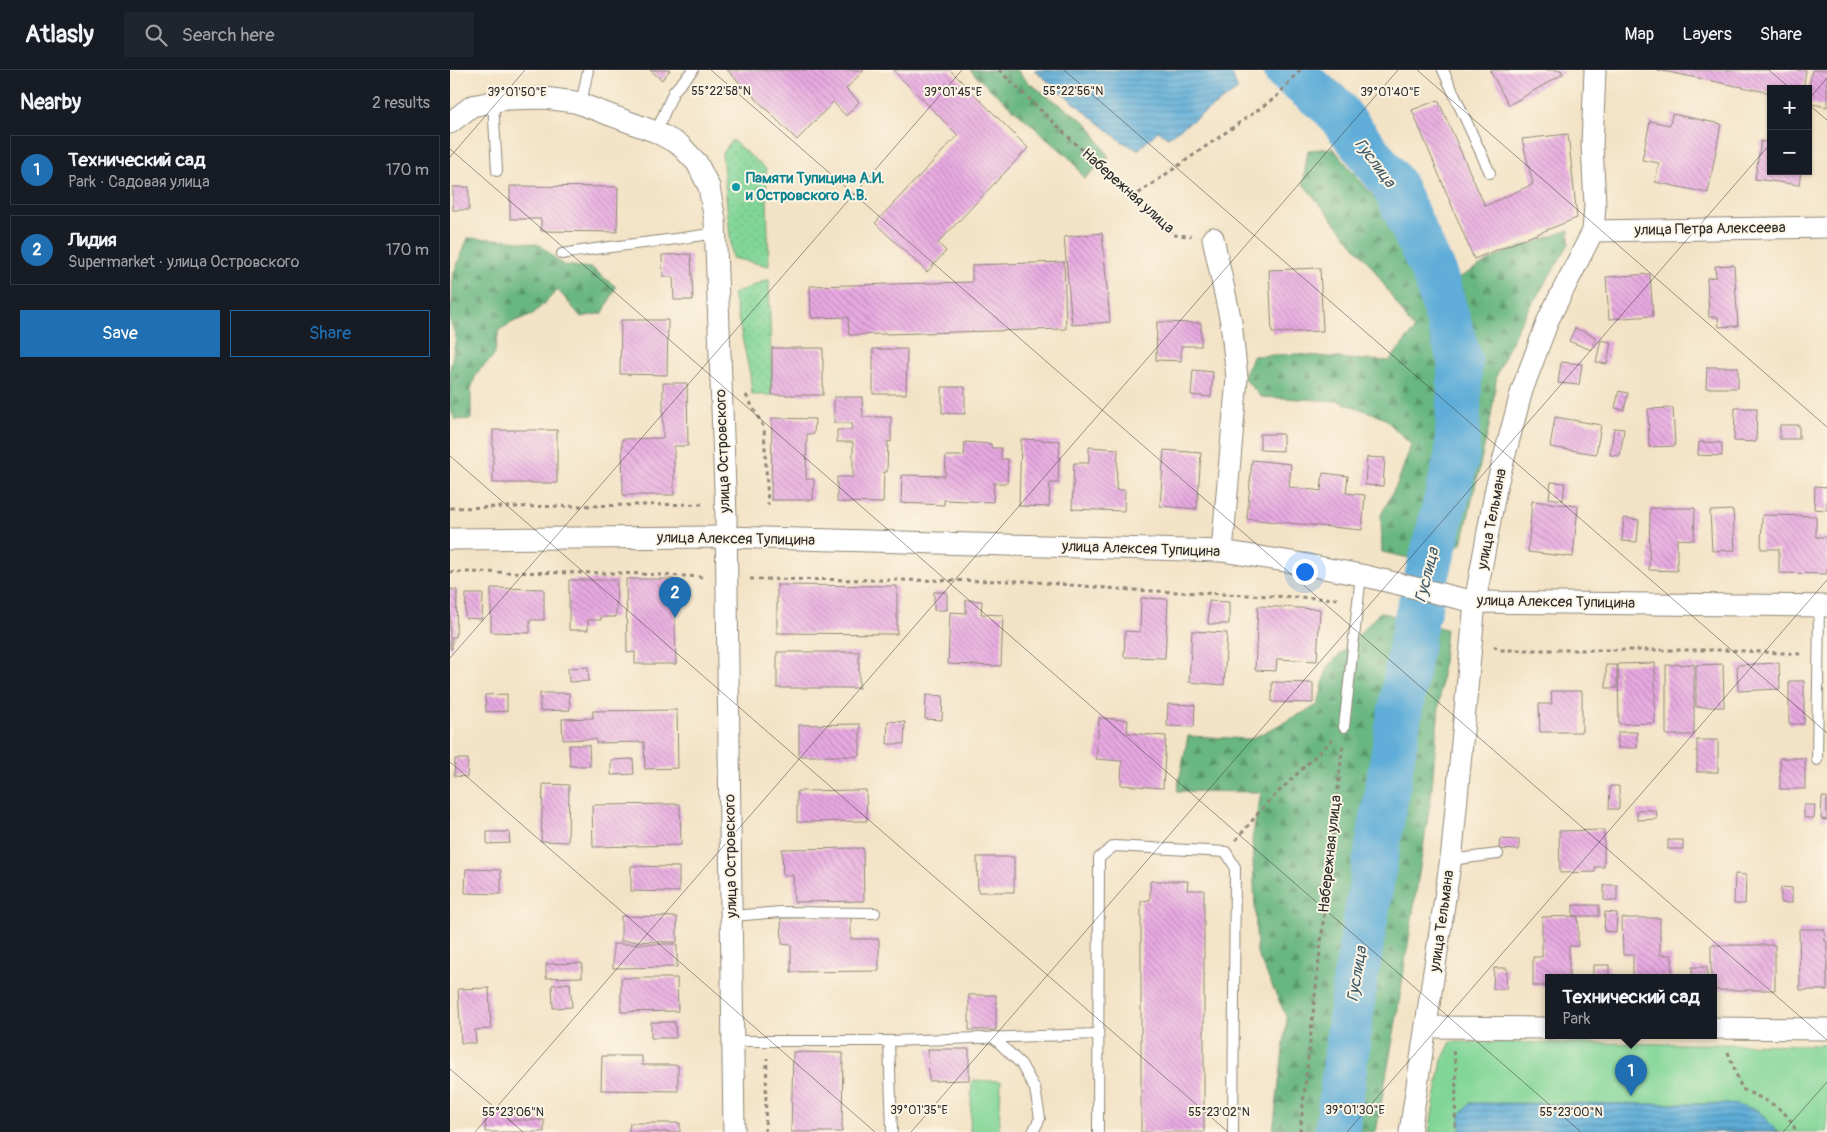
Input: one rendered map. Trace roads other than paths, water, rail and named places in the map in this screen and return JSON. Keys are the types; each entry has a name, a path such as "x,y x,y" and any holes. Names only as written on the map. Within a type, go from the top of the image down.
{"street":[{"name":"улица Тельмана","path":"1410,1132 1450,860 1475,602 1496,488 1522,390 1549,318 1593,231 1595,206 1592,145 1595,70"},
{"name":"улица Островского","path":"450,123 472,106 507,99 544,98 575,102 656,132 680,145 697,163 709,187 716,233 726,537 734,1132"},
{"name":"улица Петра Алексеева","path":"1593,231 1827,227"},
{"path":"1213,238 1231,322 1237,378 1222,551"},
{"name":"улица Алексея Тупицина","path":"450,539 726,537 1222,551 1292,562 1475,602 1823,606"},
{"path":"1426,1027 1545,1028"},
{"path":"1719,1028 1827,1029"}],"lane":[{"path":"581,104 588,70"},
{"path":"656,132 674,91 693,70"},
{"path":"1443,70 1490,173"},
{"path":"493,102 497,171"},
{"path":"562,254 716,233"},
{"path":"1344,727 1358,600 1370,578"},
{"path":"1817,760 1818,655 1823,606"},
{"path":"1098,1132 1098,858 1114,846 1226,852 1235,867 1233,1132"},
{"path":"1450,860 1498,854"},
{"path":"732,916 781,912 875,913"},
{"path":"733,1040 889,1041 1098,1034"},
{"path":"993,1037 1021,1064 1035,1089 1040,1118 1034,1132"},
{"path":"889,1041 892,1132"}],"water":[{"path":"1034,70 1234,70 1231,72 1238,90 1168,137 1158,131 1138,150 1121,141"},
{"path":"1470,1103 1731,1104 1758,1110 1777,1132 1461,1132 1460,1115"}],"waterway":[{"name":"Гуслица","path":"1286,70 1333,107 1393,184 1435,276 1460,361 1457,456 1414,628 1355,982 1337,1132"}],"place":[{"name":"Памяти Тупицина А.И. и Островского А.В.","path":"736,187"},
{"name":"Лидия","path":"675,618"},
{"name":"Технический сад","path":"1631,1096"}]}
